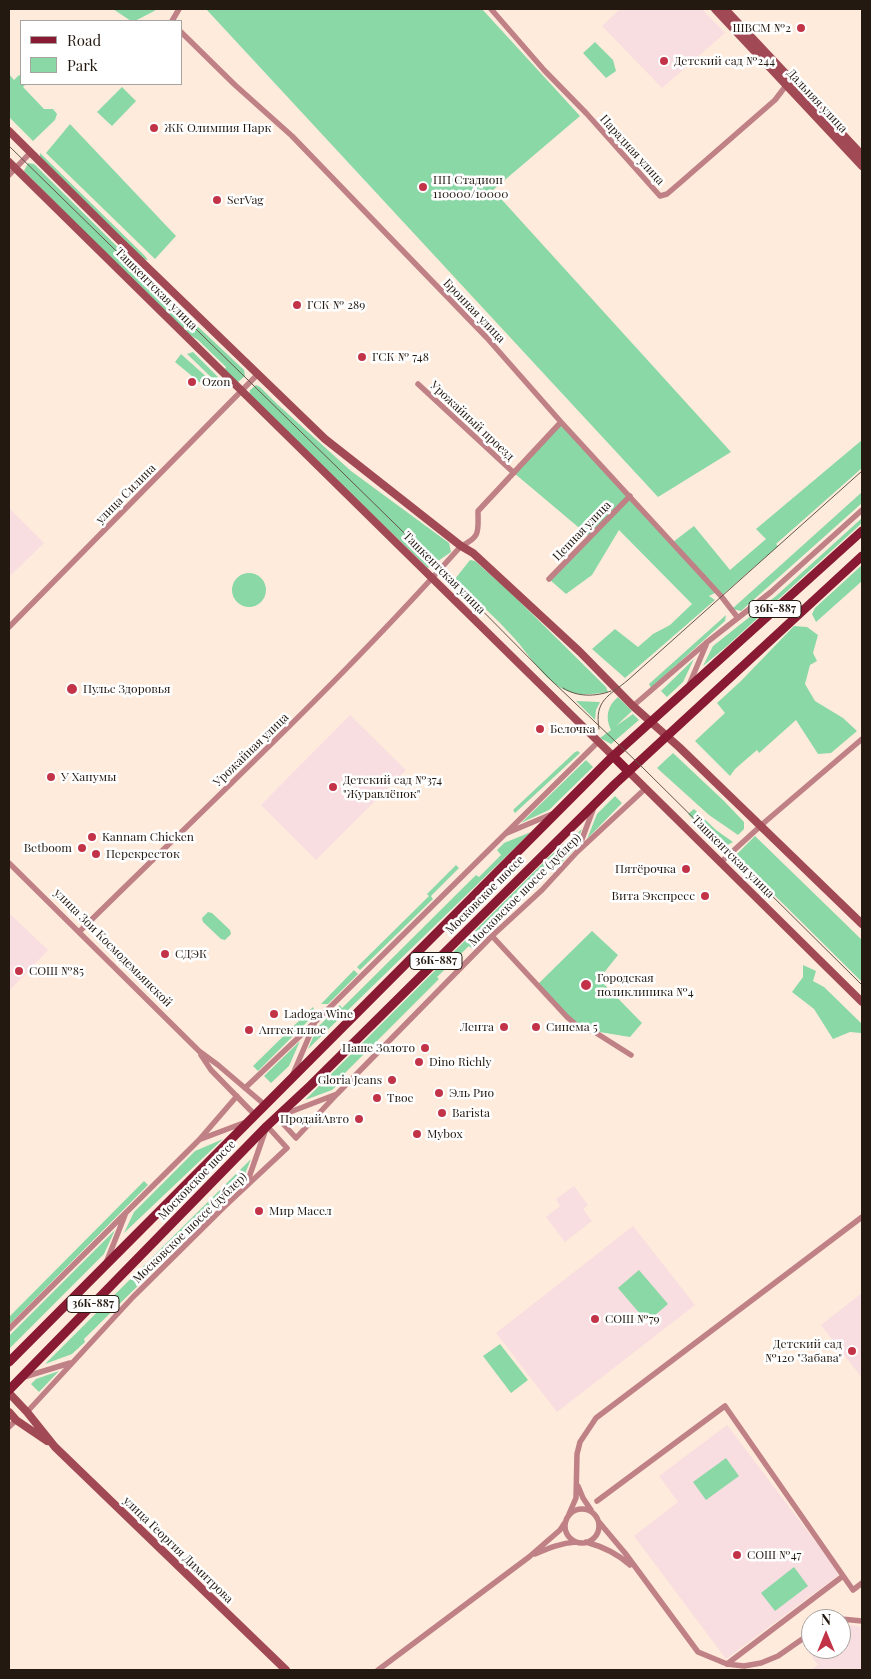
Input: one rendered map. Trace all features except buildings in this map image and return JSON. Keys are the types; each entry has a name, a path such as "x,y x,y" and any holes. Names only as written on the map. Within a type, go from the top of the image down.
{"main road":[{"name":"Дальняя улица","path":"715,9 862,155"},
{"name":"Дальняя улица","path":"725,9 862,166"},
{"name":"Ташкентская улица","path":"9,131 325,439 473,553 862,924"},
{"name":"Ташкентская улица","path":"12,165 862,1002"},
{"name":"Московское шоссе","path":"9,1362 246,1122 613,756 862,531"},
{"name":"Московское шоссе","path":"9,1391 266,1126 628,771 862,556"},
{"name":"улица Зои Космодемьянской","path":"265,1105 277,1117"},
{"name":"улица Зои Космодемьянской","path":"255,1115 266,1126"},
{"name":"улица Георгия Димитрова","path":"9,1391 55,1446 286,1670"},
{"name":"улица Георгия Димитрова","path":"9,1412 16,1420 55,1446"}],"street":[{"path":"173,20 179,9"},
{"name":"Парадная улица","path":"491,9 544,70 587,114 660,196 667,194 776,100 789,82"},
{"name":"Бронная улица","path":"182,33 235,85 292,136 340,184 487,338 561,422 721,596 738,618"},
{"path":"9,175 12,165 31,152"},
{"name":"улица Силина","path":"9,627 258,374"},
{"name":"Урожайный проезд","path":"418,384 514,472"},
{"path":"462,546 473,540 478,531 478,511 561,422"},
{"name":"Цепная улица","path":"549,579 630,496"},
{"path":"633,706 706,643 771,592 862,510"},
{"name":"Урожайная улица","path":"79,932 397,618 462,546"},
{"path":"689,688 706,643"},
{"path":"721,862 862,739"},
{"path":"245,1088 598,742"},
{"name":"Московское шоссе (дублер)","path":"296,1138 492,936 646,788"},
{"path":"578,852 595,804"},
{"path":"503,835 558,812"},
{"name":"улица Зои Космодемьянской","path":"9,863 199,1051 265,1105"},
{"path":"492,936 567,1017 581,1029 594,1031 631,1055"},
{"path":"291,1078 316,1020"},
{"name":"улица Зои Космодемьянской","path":"199,1051 211,1070 255,1115"},
{"path":"277,1117 337,1094"},
{"path":"9,1329 199,1140 237,1096"},
{"name":"улица Зои Космодемьянской","path":"277,1117 296,1138"},
{"path":"199,1140 246,1122"},
{"path":"246,1186 266,1126"},
{"name":"улица Зои Космодемьянской","path":"266,1126 287,1148"},
{"name":"Московское шоссе (дублер)","path":"27,1412 133,1298 287,1148"},
{"path":"106,1263 126,1213"},
{"path":"378,1670 529,1557 560,1530 570,1514 576,1498 576,1454 580,1442 596,1418 862,1217"},
{"path":"20,1378 72,1362"},
{"path":"597,1501 725,1406 853,1590 862,1583"},
{"path":"9,1427 16,1420"},
{"path":"577,1484 583,1498 599,1522 625,1553 698,1652 727,1664 744,1666 761,1663 778,1656 801,1640"},
{"path":"570,1514 580,1509 594,1513"},
{"path":"566,1521 566,1532 569,1537 578,1542"},
{"path":"586,1542 591,1540 598,1532 599,1522"},
{"path":"529,1557 568,1542 586,1542 606,1548 621,1557 639,1573"},
{"path":"727,1664 843,1576"}],"shaded area":[{"name":"Детский сад №244","path":"620,9 702,9 725,33 662,88 602,26"},
{"path":"9,508 44,543 9,577"},
{"name":"Детский сад №374 \"Журавлёнок\"","path":"350,715 406,770 316,860 261,805"},
{"name":"СОШ №85","path":"9,913 48,950 9,991"},
{"path":"574,1186 588,1205 583,1209 592,1221 565,1242 546,1217 560,1206 556,1199"},
{"name":"СОШ №79","path":"633,1226 695,1305 557,1412 496,1333"},
{"name":"Детский сад №120 \"Забава\"","path":"862,1293 862,1378 821,1325"},
{"name":"СОШ №47","path":"727,1425 840,1574 726,1659 634,1536 678,1502 659,1476"},
{"path":"851,1625 862,1627 862,1670 810,1670 818,1665 814,1659 851,1659"}],"green space":[{"path":"113,9 158,9 137,20 130,20"},
{"path":"206,9 482,9 580,116 493,190 731,452 658,497"},
{"path":"595,42 613,60 616,71 606,78 583,53"},
{"path":"9,74 14,80 20,76 20,85 25,85 23,87 44,109 53,109 57,114 55,120 33,141 9,117"},
{"path":"122,87 136,101 112,126 97,112"},
{"path":"70,124 176,236 155,259 46,153"},
{"path":"40,153 148,260 142,259 40,157"},
{"path":"28,163 34,164 244,370 245,376 238,382 233,380 225,369 226,367 198,340 182,330 24,171"},
{"path":"193,352 218,377 214,380 187,354"},
{"path":"181,354 210,380 204,386 175,362"},
{"path":"256,385 351,471 449,543 451,552 428,568 249,395 250,390"},
{"path":"561,422 673,542 694,526 730,570 766,539 756,529 862,440 862,468 776,544 778,546 721,596 717,592 709,596 715,600 625,678 592,649 615,629 638,647 653,634 670,625 692,604 619,530 592,575 566,594 549,579 590,537 514,473"},
{"path":"862,492 862,503 741,611 732,609"},
{"path":"862,518 862,523 703,666 713,646 776,596"},
{"path":"470,560 475,561 511,593 606,687 608,692 580,694 570,692 561,688 546,676 508,631 455,579"},
{"path":"862,565 862,581 816,622 812,614 815,608"},
{"path":"249,573 256,574 261,578 265,583 265,597 261,602 256,606 249,607 242,606 237,602 233,597 232,590 233,583 237,578 242,574"},
{"path":"726,615 725,621 651,688 649,684"},
{"path":"794,626 807,627 818,635 813,653 817,661 810,665 805,684 815,701 843,718 857,731 831,753 818,754 796,720 759,753 757,750 735,769 730,776 695,741 725,713 717,703"},
{"path":"694,659 683,682 667,697 661,691"},
{"path":"618,697 632,711 616,726 633,714 639,720 611,744 600,738 611,730 608,712 611,704"},
{"path":"576,701 600,702 596,710 595,720"},
{"path":"578,751 580,753 515,813 513,810"},
{"path":"673,753 744,822 744,829 738,835 709,815 657,768"},
{"path":"586,760 593,767 549,810 521,823"},
{"path":"615,796 622,803 587,839 597,814"},
{"path":"694,809 716,830 733,842 722,848 688,814"},
{"path":"582,829 573,851 556,868 554,866 471,948 469,946 437,977 439,979 344,1074 345,1078 332,1090 305,1100 550,856"},
{"path":"531,832 308,1049 317,1028 340,1005 342,1008 476,875 479,877 501,855 497,850 504,843"},
{"path":"755,836 862,940 862,982 735,856"},
{"path":"456,865 459,868 431,896 433,899 360,970 357,967 429,896 427,894"},
{"path":"208,912 212,913 230,930 231,934 225,940 221,939 203,922 202,918"},
{"path":"592,931 618,955 599,979 642,1023 630,1037 593,1031 576,1024 537,985"},
{"path":"803,965 816,971 813,981 824,987 862,1024 862,1037 861,1033 850,1032 833,1039 814,1009 792,992 803,977"},
{"path":"354,970 358,974 328,1004 321,1004"},
{"path":"313,1007 315,1012 313,1016 258,1071 253,1066"},
{"path":"300,1041 289,1066 271,1083 264,1076"},
{"path":"223,1139 124,1233 134,1212 195,1151"},
{"path":"251,1159 241,1184 84,1339 85,1342 72,1354 45,1364"},
{"path":"144,1181 148,1185 9,1325 9,1317"},
{"path":"115,1230 104,1254 9,1349 9,1336"},
{"path":"639,1270 668,1304 647,1322 618,1288"},
{"path":"500,1344 528,1380 511,1393 483,1356"},
{"path":"59,1371 39,1392 31,1384 36,1379"},
{"path":"726,1458 739,1476 706,1500 693,1482"},
{"path":"794,1567 808,1586 775,1611 761,1593"}],"tram line":[{"path":"9,146 862,985"},
{"path":"599,729 599,711 604,700 609,695 862,471"},
{"path":"563,688 574,693 586,695 611,691"}],"place":[{"name":"ШВСМ №2","path":"801,28"},
{"name":"Детский сад №244","path":"664,61"},
{"name":"ЖК Олимпия Парк","path":"154,128"},
{"name":"ПП Стадион 110000/10000","path":"423,187"},
{"name":"SerVag","path":"217,200"},
{"name":"ГСК № 289","path":"297,305"},
{"name":"ГСК № 748","path":"362,357"},
{"name":"Ozon","path":"192,382"},
{"name":"Пульс Здоровья","path":"72,689"},
{"name":"Белочка","path":"540,729"},
{"name":"У Ханумы","path":"51,777"},
{"name":"Детский сад №374 \"Журавлёнок\"","path":"333,787"},
{"name":"Kannam Chicken","path":"92,837"},
{"name":"Betboom","path":"82,848"},
{"name":"Перекресток","path":"96,854"},
{"name":"Пятёрочка","path":"686,869"},
{"name":"Вита Экспресс","path":"705,896"},
{"name":"СДЭК","path":"165,954"},
{"name":"СОШ №85","path":"19,971"},
{"name":"Городская поликлиника №4","path":"586,985"},
{"name":"Ladoga Wine","path":"274,1014"},
{"name":"Лента","path":"504,1027"},
{"name":"Синема 5","path":"536,1027"},
{"name":"Аптек плюс","path":"249,1030"},
{"name":"Наше Золото","path":"425,1048"},
{"name":"Dino Richly","path":"419,1062"},
{"name":"Gloria Jeans","path":"392,1080"},
{"name":"Эль Рио","path":"439,1093"},
{"name":"Твое","path":"377,1098"},
{"name":"Barista","path":"442,1113"},
{"name":"ПродайАвто","path":"359,1119"},
{"name":"Mybox","path":"417,1134"},
{"name":"Мир Масел","path":"259,1211"},
{"name":"СОШ №79","path":"595,1319"},
{"name":"Детский сад №120 \"Забава\"","path":"852,1351"},
{"name":"СОШ №47","path":"737,1555"}]}
